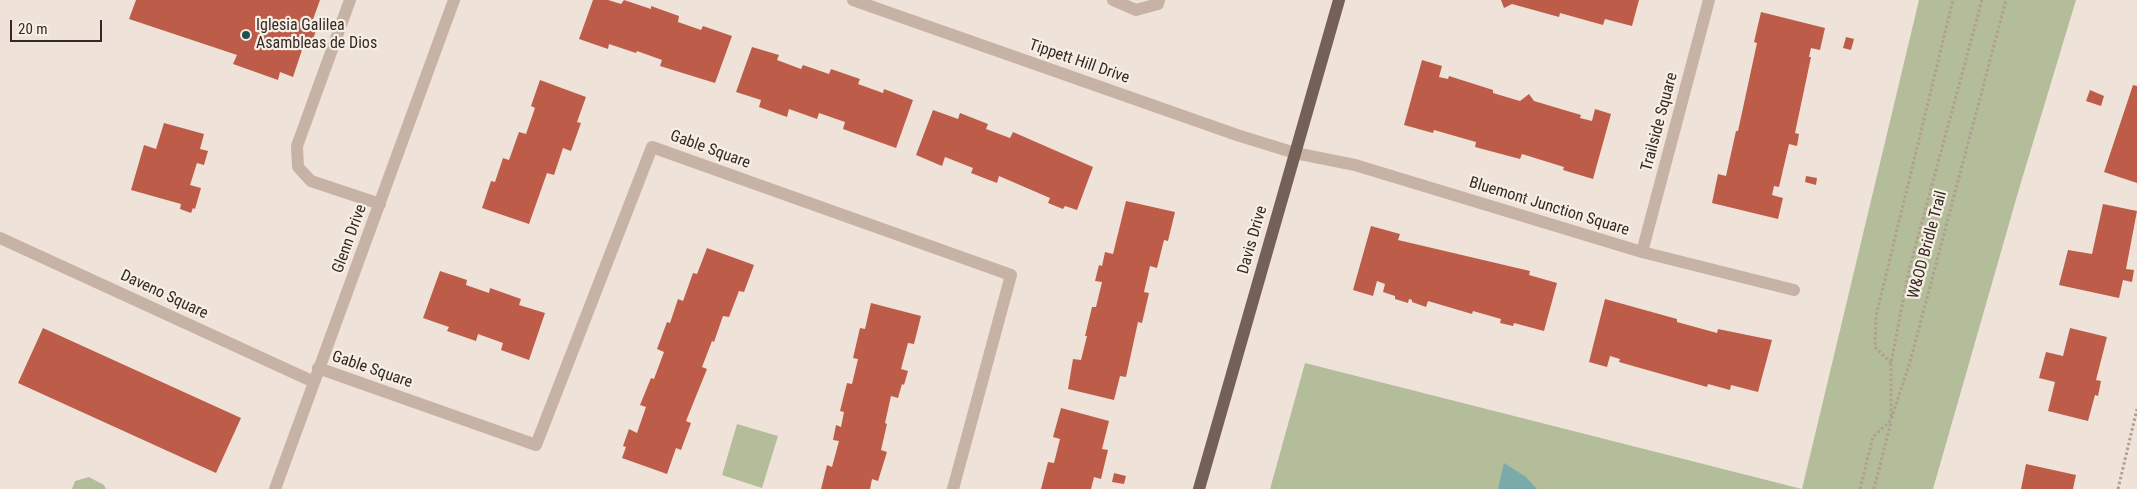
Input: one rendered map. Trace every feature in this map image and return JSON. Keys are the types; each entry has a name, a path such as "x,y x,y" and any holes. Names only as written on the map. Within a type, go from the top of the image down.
{"main road":[{"name":"Davis Drive","path":"1199,489 1339,0"}],"street":[{"path":"350,0 296,146 298,167 311,181 380,204"},
{"name":"Glenn Drive","path":"275,489 454,0"},
{"name":"Tippett Hill Drive","path":"853,0 1237,135 1295,153"},
{"path":"1113,0 1136,10 1158,4 1159,0"},
{"name":"Trailside Square","path":"1642,252 1709,0"},
{"name":"Gable Square","path":"318,368 536,445 652,147 1011,275 953,489"},
{"name":"Bluemont Junction Square","path":"1295,153 1355,165 1642,252 1794,290"},
{"name":"Daveno Square","path":"0,238 314,382"}],"path":[{"path":"1891,363 1875,346 1876,316 1953,0"},
{"path":"1874,489 1892,420 1891,363 1909,270 1982,0"},
{"name":"W&OD Bridle Trail","path":"1892,420 1910,362 2006,0"},
{"path":"2118,489 2137,409"},
{"path":"1860,489 1873,437 1892,420"}],"green space":[{"path":"1919,0 2076,0 2019,189 1933,489 1802,489"},
{"path":"1305,363 1802,489 1270,489"},
{"path":"737,424 778,436 762,488 722,475"},
{"path":"89,477 104,485 106,489 72,489 75,481"}],"water":[{"path":"1504,463 1526,477 1537,489 1498,489"}],"building":[{"name":"Iglesia Galilea Asambleas de Dios","path":"136,0 320,0 311,25 317,27 311,46 304,44 293,77 280,72 278,80 233,64 237,55 129,19"},
{"path":"593,0 608,0 621,4 624,0 651,9 651,6 679,16 678,22 701,30 703,26 732,36 715,83 660,66 662,60 637,51 636,53 609,44 608,49 579,39"},
{"path":"1501,0 1639,0 1632,26 1605,19 1603,25 1560,13 1559,17 1512,4 1504,8"},
{"path":"1761,12 1825,28 1820,50 1811,48 1809,57 1811,57 1795,133 1799,134 1797,146 1789,144 1779,187 1774,186 1772,195 1783,198 1778,219 1712,203 1718,174 1726,176 1736,131 1738,131 1757,43 1754,42"},
{"path":"1846,37 1854,39 1851,50 1843,48"},
{"path":"752,47 779,55 777,60 801,69 803,65 829,74 831,69 860,79 858,84 883,93 884,89 913,100 896,148 843,129 845,122 819,113 817,119 789,109 787,117 759,107 761,100 736,92"},
{"path":"1422,60 1442,66 1439,77 1448,79 1449,76 1520,101 1529,94 1534,101 1581,115 1580,118 1592,121 1595,109 1611,114 1593,179 1563,170 1564,167 1522,154 1520,159 1475,147 1476,142 1434,130 1433,133 1404,125"},
{"path":"540,80 586,97 577,122 581,123 571,151 563,148 554,175 547,173 529,224 482,208 491,181 495,182 503,158 509,160 519,132 526,134 535,108 531,106"},
{"path":"2133,85 2137,86 2137,183 2104,172"},
{"path":"2090,90 2104,96 2101,106 2086,101"},
{"path":"933,110 958,119 960,113 988,124 986,129 1010,138 1013,132 1093,167 1077,210 1065,206 1063,209 1048,203 1050,198 999,176 997,183 971,173 973,168 945,157 942,166 916,155"},
{"path":"164,123 204,134 200,149 208,151 204,165 197,163 190,185 201,188 195,209 193,208 191,213 180,209 181,204 131,190 144,145 156,149"},
{"path":"1806,176 1817,178 1816,185 1805,182"},
{"path":"1126,201 1175,212 1168,241 1164,240 1157,268 1150,266 1144,292 1149,293 1142,323 1138,322 1126,377 1120,376 1114,400 1068,389 1073,359 1081,360 1092,307 1096,307 1102,282 1095,281 1099,265 1102,266 1105,252 1113,254"},
{"path":"2103,204 2137,211 2126,269 2134,270 2132,282 2123,280 2119,298 2059,285 2068,250 2092,254"},
{"path":"1371,226 1400,234 1398,240 1530,271 1529,275 1557,283 1544,331 1514,323 1513,326 1500,323 1501,319 1473,311 1472,314 1428,301 1426,307 1409,299 1408,303 1395,299 1395,296 1383,292 1385,284 1377,281 1373,296 1353,290"},
{"path":"707,248 754,265 744,292 739,291 729,317 723,316 714,342 712,341 702,367 707,369 686,421 691,423 681,450 676,448 667,474 622,458 626,447 623,446 629,429 637,433 646,407 640,405 651,378 654,379 664,352 657,349 667,322 670,323 678,299 683,301 693,273 697,274"},
{"path":"440,271 467,280 466,285 489,293 490,288 521,299 519,305 545,313 529,360 501,350 503,343 478,334 476,341 447,331 449,327 423,318"},
{"path":"1605,299 1677,319 1677,322 1717,333 1718,329 1772,340 1758,392 1731,385 1730,390 1708,384 1707,387 1619,362 1620,359 1610,356 1607,367 1589,362"},
{"path":"871,303 921,316 914,344 908,343 901,369 908,371 904,385 902,384 898,398 891,396 881,450 887,452 878,481 872,479 870,489 821,489 827,465 832,467 839,441 833,440 836,425 841,427 844,412 840,411 847,383 852,384 858,359 853,358 860,328 865,329"},
{"path":"43,328 241,418 216,473 18,383"},
{"path":"2070,328 2107,337 2096,380 2101,381 2098,396 2095,395 2088,421 2048,411 2055,382 2039,378 2046,352 2063,356"},
{"path":"1061,408 1109,421 1102,449 1108,450 1101,479 1094,477 1091,489 1041,489 1048,462 1054,463 1060,439 1053,437"},
{"path":"2026,464 2076,475 2073,489 2021,489"},
{"path":"1114,473 1126,476 1124,484 1112,482"}],"place":[{"name":"Iglesia Galilea Asambleas de Dios","path":"246,35"}]}
